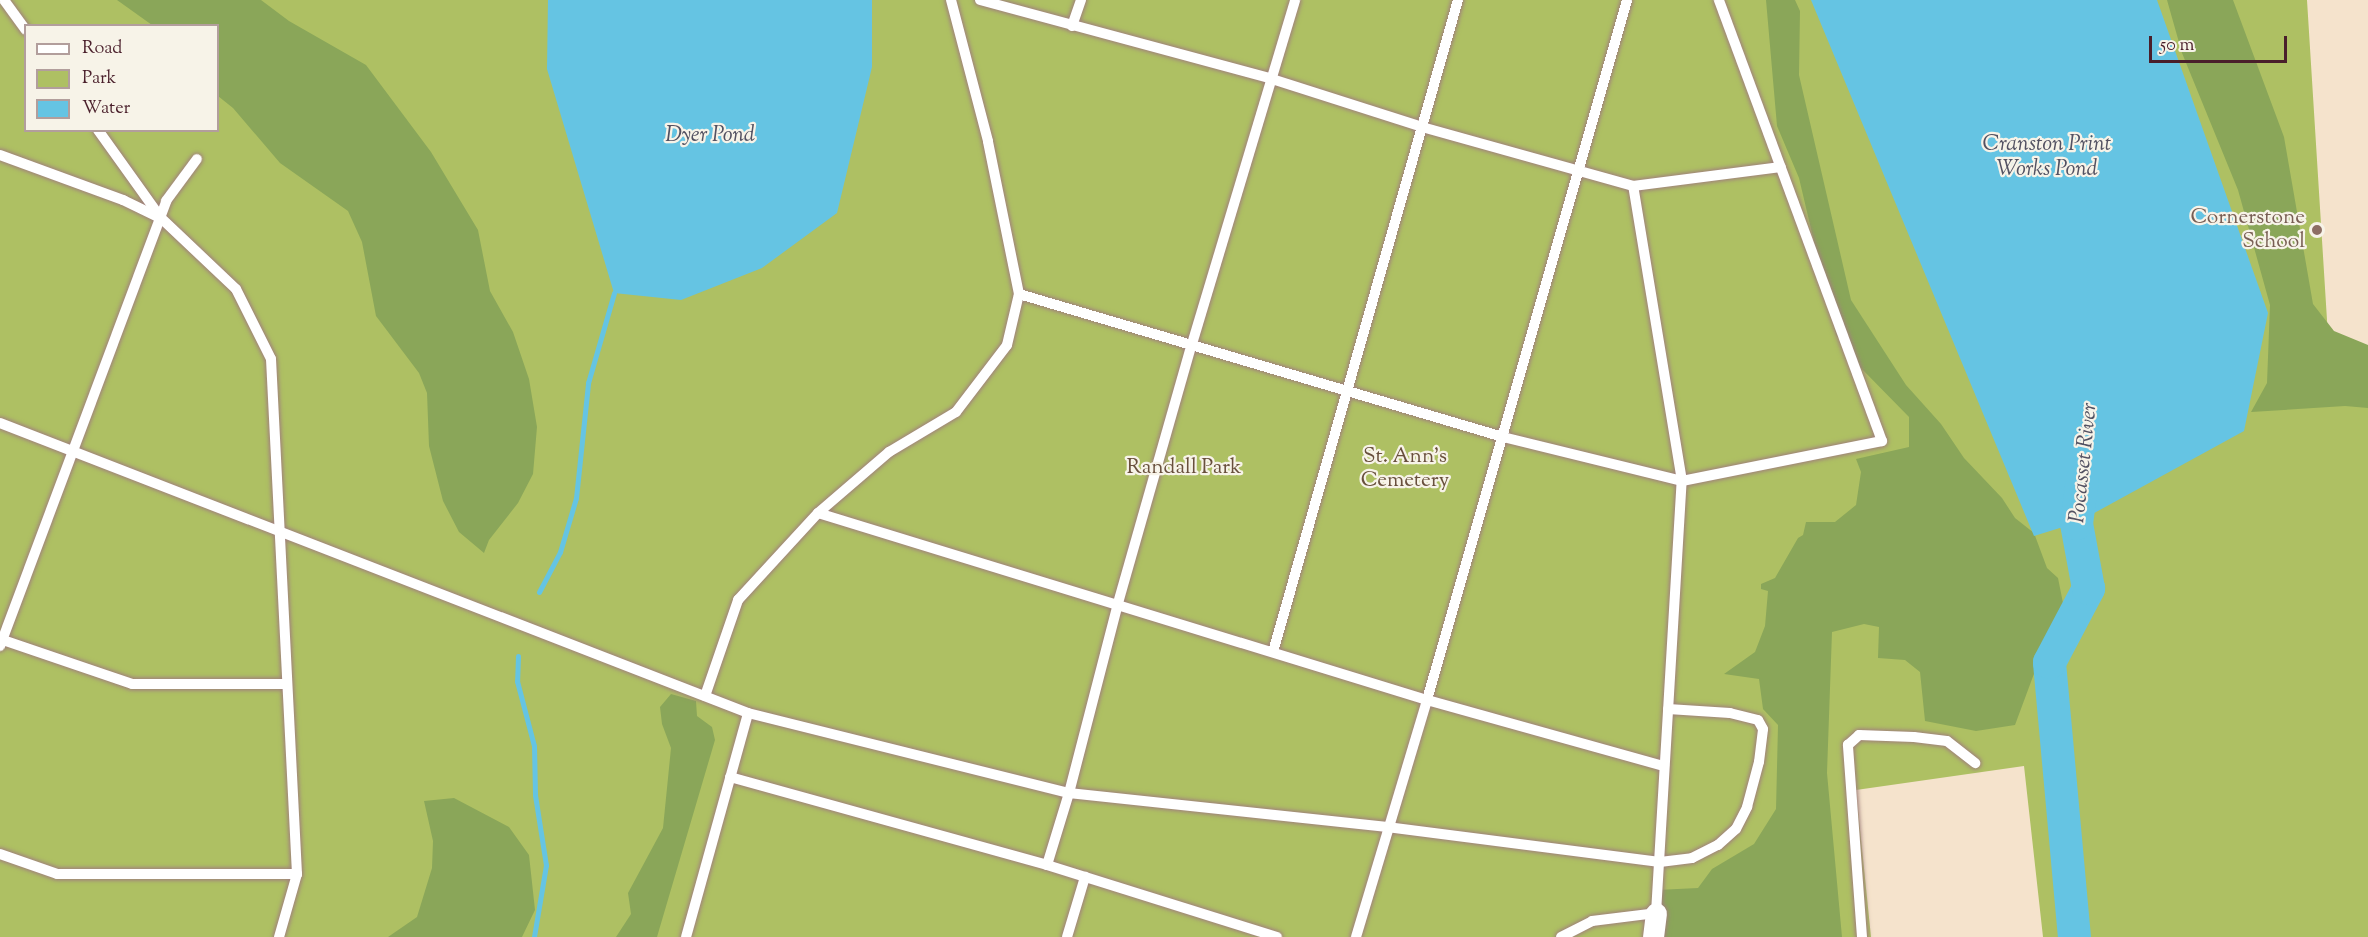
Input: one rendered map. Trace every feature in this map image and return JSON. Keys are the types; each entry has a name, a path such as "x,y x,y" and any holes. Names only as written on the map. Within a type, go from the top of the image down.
{"street":[{"path":"1653,937 1656,913"}],"lane":[{"path":"4,0 24,27"},
{"path":"705,696 738,600 818,513 889,452 956,412 1007,345 1018,294 988,141 951,0"},
{"path":"980,0 1272,79 1422,127 1633,186 1781,167"},
{"path":"1072,26 1081,0"},
{"path":"1047,865 1070,793 1118,603 1192,344 1295,0"},
{"path":"1273,652 1458,0"},
{"path":"1356,937 1387,827 1427,700 1627,0"},
{"path":"1018,294 1503,437 1682,481 1882,441 1719,0"},
{"path":"99,132 161,218 236,289 271,359 297,874 279,937"},
{"path":"0,155 123,200 161,218"},
{"path":"197,159 166,201 1,641 132,684 287,684"},
{"path":"1561,937 1592,921 1656,913 1682,481 1633,186"},
{"path":"0,423 748,713 1070,793 1387,827 1660,862 1692,858 1718,846 1736,829 1747,807 1763,729 1758,720 1730,713 1668,709"},
{"path":"818,513 1118,603 1427,700 1664,766"},
{"path":"686,937 748,713"},
{"path":"1862,937 1848,745 1859,735 1947,741 1975,763"},
{"path":"730,777 1047,865 1277,937"},
{"path":"0,854 57,874 297,874"},
{"path":"1067,937 1085,877"}],"green space":[{"name":"St. Ann's Cemetery","path":"0,0 2307,0 2328,336 2368,358 2368,937 2043,937 2024,766 1856,790 1871,937 0,937"},
{"path":"117,0 261,0 289,21 366,65 431,152 478,230 490,291 513,332 529,379 537,427 533,474 518,503 489,540 484,553 459,532 443,501 429,446 427,393 419,373 376,316 362,242 348,211 280,163 233,108 219,97 219,24 151,24"},
{"path":"1766,0 1795,0 1800,11 1799,75 1851,300 1906,385 1941,424 1964,458 2002,498 2015,518 2034,533 2047,568 2058,578 2067,623 2039,653 2035,671 2015,725 1976,731 1925,721 1920,672 1905,660 1878,658 1879,627 1864,624 1832,632 1827,773 1842,937 1653,937 1657,890 1698,888 1712,869 1754,844 1776,809 1778,725 1763,709 1759,679 1724,674 1755,652 1765,626 1768,591 1761,589 1761,584 1775,578 1798,538 1803,535 1806,522 1835,522 1856,505 1861,472 1856,459 1909,447 1909,417 1858,365 1836,335 1799,178 1777,126"},
{"path":"2167,0 2233,0 2284,137 2313,304 2334,331 2368,345 2368,408 2345,406 2251,412 2267,383 2270,305 2238,190 2182,53"},
{"path":"671,694 696,701 697,716 712,727 715,740 657,937 616,937 631,914 628,893 663,828 671,748 662,724 660,707"},
{"path":"454,798 509,827 529,855 535,910 522,937 388,937 417,917 432,868 433,841 424,801"}],"water":[{"name":"Dyer Pond","path":"548,0 872,0 872,67 837,213 762,268 681,300 614,293 547,69"},
{"name":"Cranston Print Works Pond","path":"1811,0 2157,0 2268,313 2244,431 2076,523 2034,536"}],"waterway":[{"path":"539,592 560,552 576,498 588,383 614,293"},
{"name":"Pocasset River","path":"2074,937 2049,662 2088,588 2076,523 2082,479"},
{"path":"518,656 517,681 534,746 535,795 546,865 534,937"}],"place":[{"name":"Cornerstone School","path":"2317,230"}],"park label":[{"name":"Randall Park","path":"1184,468"}]}
